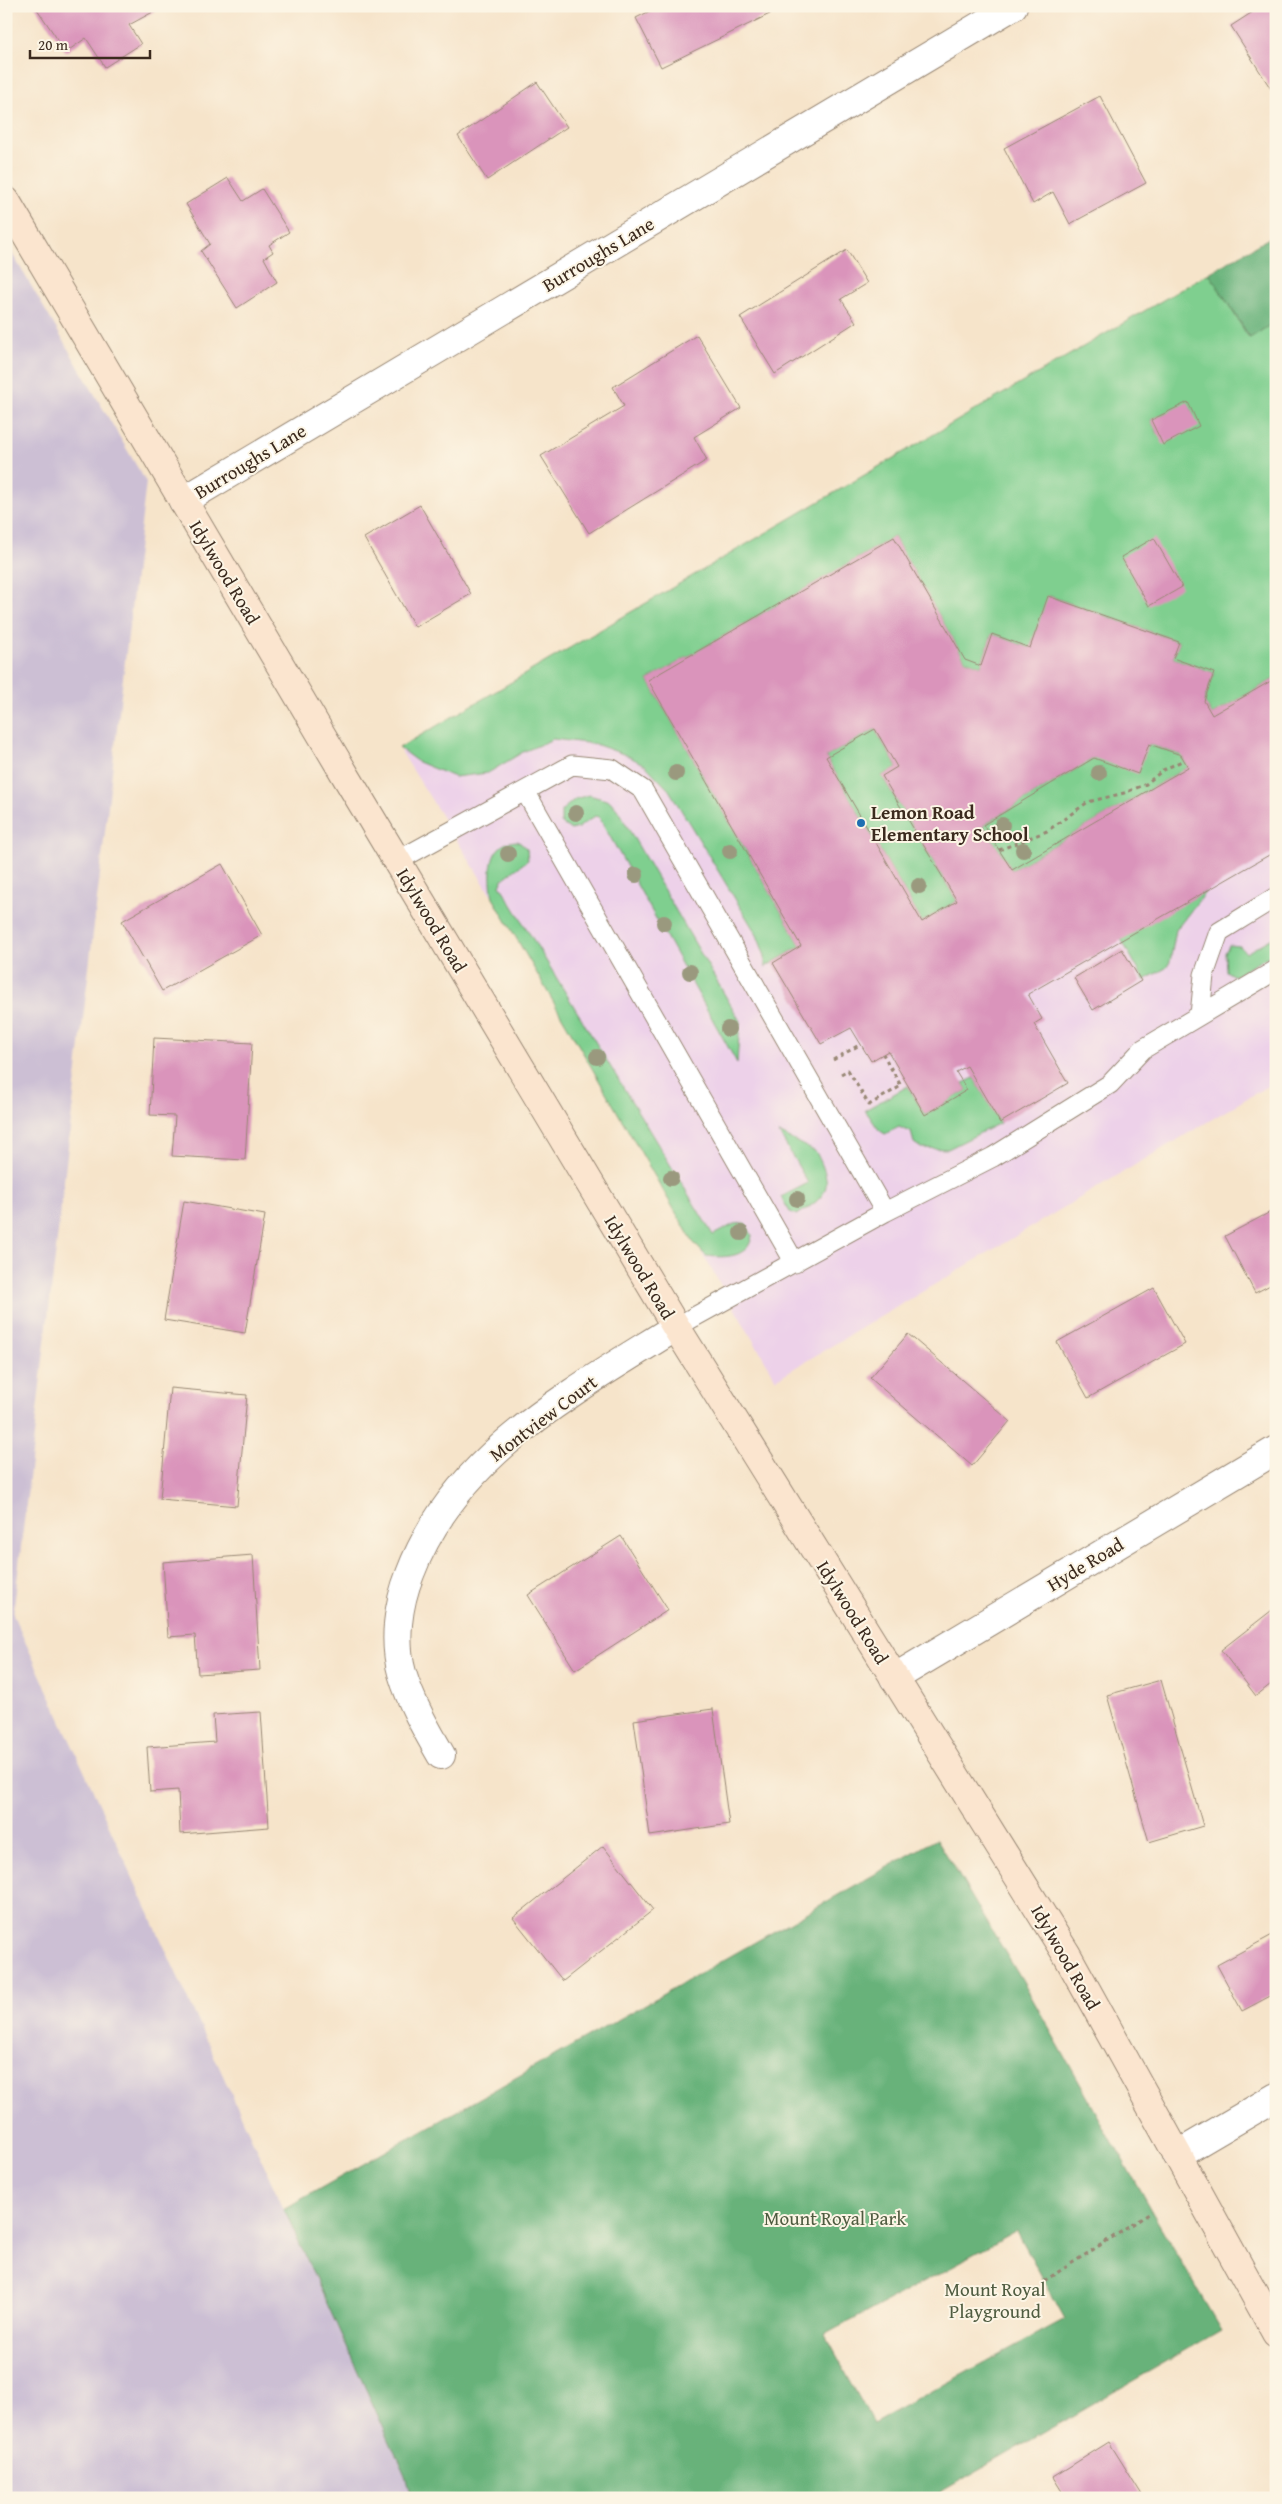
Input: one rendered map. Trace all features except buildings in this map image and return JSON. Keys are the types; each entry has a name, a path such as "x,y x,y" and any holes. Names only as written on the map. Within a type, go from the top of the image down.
{"main road":[{"name":"Idylwood Road","path":"6,201 676,1327 1067,1954 1276,2333"}],"street":[{"name":"Burroughs Lane","path":"183,501 1012,6"},
{"name":"Montview Court","path":"441,1755 414,1707 402,1672 397,1629 403,1592 418,1552 446,1506 486,1460 518,1432 568,1395 676,1327"},
{"name":"Hyde Road","path":"894,1678 1276,1450"},
{"path":"1177,2155 1276,2097"}],"lane":[{"path":"397,861 572,765 612,769 643,790 885,1212"},
{"path":"525,791 795,1263"},
{"path":"1200,1015 1204,975 1218,932 1276,897"},
{"path":"676,1327 885,1212 993,1157 1110,1084 1144,1049 1276,970"}],"path":[{"path":"999,850 1047,830 1088,802 1146,784 1163,770 1184,760"},
{"path":"828,1063 861,1044"},
{"path":"840,1075 848,1070 869,1105 901,1086 883,1054"},
{"path":"1044,2281 1152,2212"}],"shaded area":[{"name":"Lemon Road Elementary School","path":"1276,234 1276,1081 776,1379 493,898 399,748"},
{"path":"6,243 146,482 13,1615 405,2475 411,2498 6,2498"}],"green space":[{"path":"1276,234 1276,321 1250,338 1209,273"},
{"path":"1209,273 1249,338 1276,321 1276,678 1212,715 1204,701 1214,673 1173,658 1179,642 1049,596 1030,648 992,634 981,666 965,660 894,537 648,680 801,946 765,967 765,956 757,935 669,790 645,765 626,755 595,744 553,739 523,752 488,773 454,777 418,762 399,748","holes":["1188,403 1194,416 1159,436 1151,420"]},
{"path":"875,729 897,767 882,776 957,901 922,922 826,757"},
{"path":"1149,744 1181,755 1188,767 1012,870 983,825 1094,758"},
{"path":"589,795 610,801 617,809 740,1021 737,1063 599,817 595,816 578,828 571,830 561,823 561,811 575,799"},
{"path":"518,841 527,849 528,860 504,878 500,885 713,1235 734,1224 745,1223 752,1235 750,1243 741,1252 735,1255 720,1257 706,1256 693,1242 493,898 491,870 495,853 500,847"},
{"path":"1206,891 1176,930 1170,962 1166,968 1144,980 1121,939"},
{"path":"1276,936 1276,952 1234,976 1226,971 1225,953 1229,945 1240,946 1246,953"},
{"path":"974,1078 1000,1123 948,1149 921,1148 914,1143 911,1132 899,1127 885,1134 879,1130 865,1110 908,1086 925,1115 967,1090 963,1083"},
{"path":"779,1133 816,1152 825,1174 826,1182 822,1196 797,1215 790,1212 781,1197 808,1183"},
{"name":"Mount Royal Park","path":"937,1839 1023,1982 1152,2212 1221,2330 930,2498 411,2498 405,2475 284,2209","holes":["1017,2231 1065,2319 873,2423 825,2335"]}],"place":[{"name":"Lemon Road Elementary School","path":"861,823"}],"park label":[{"name":"Mount Royal Playground","path":"995,2300"}]}
